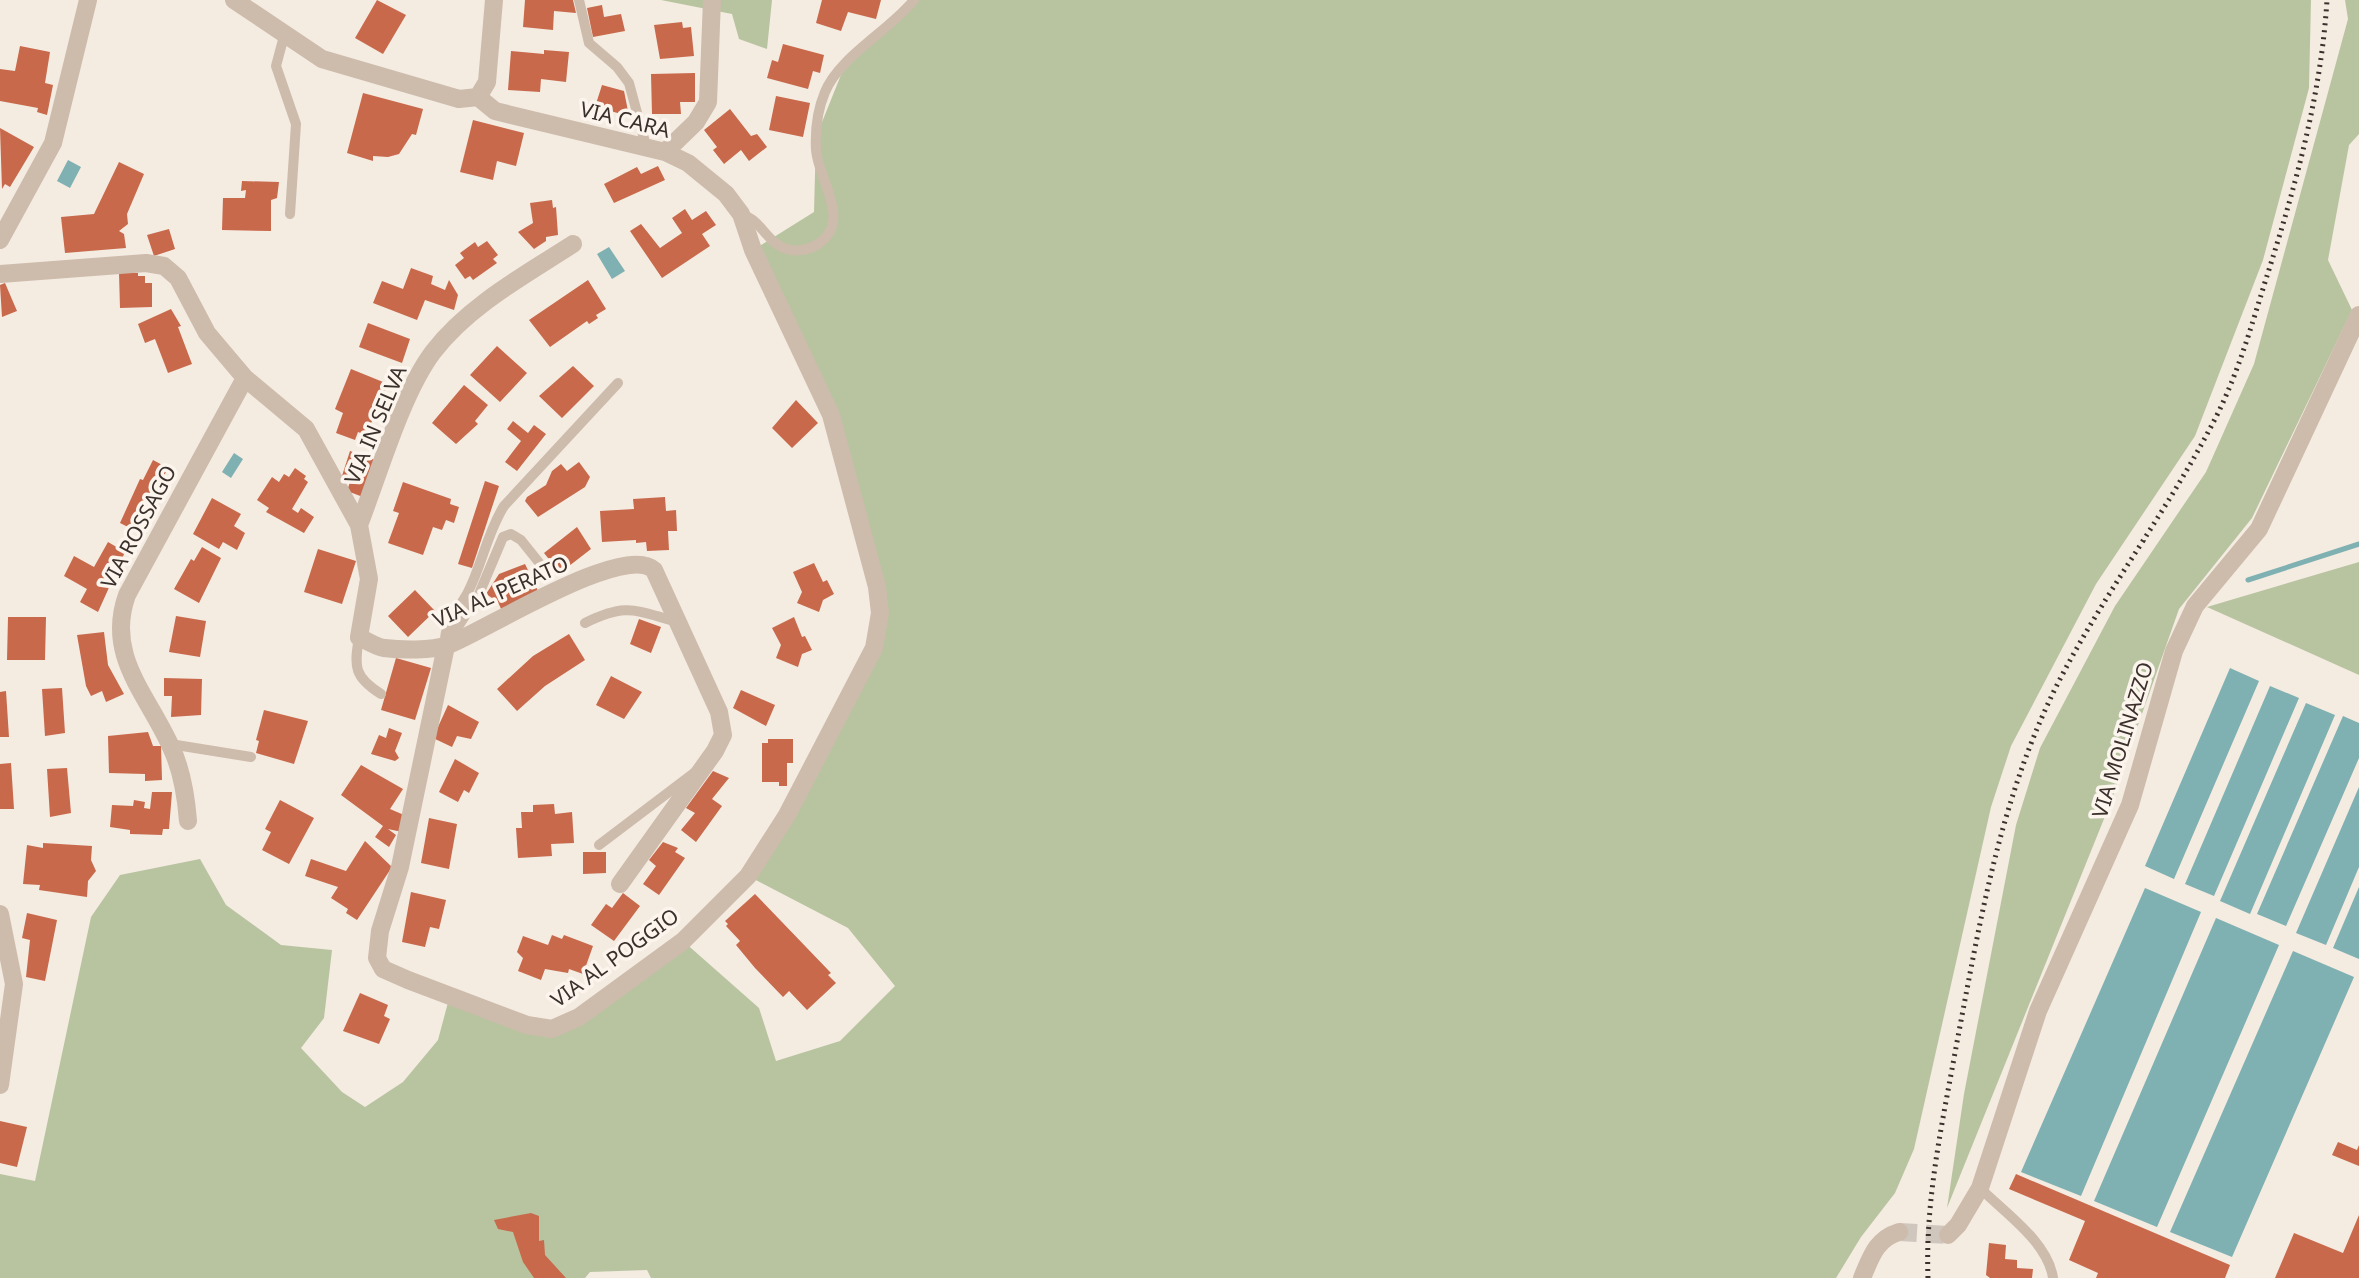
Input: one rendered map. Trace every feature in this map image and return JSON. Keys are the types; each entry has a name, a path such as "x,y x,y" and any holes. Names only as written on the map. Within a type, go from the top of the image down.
{"street":[{"path":"0,240 53,143 88,0"},
{"name":"VIA CARA","path":"234,0 322,59 459,99 478,97 495,111 665,152 688,163 714,184 741,214 753,250 831,415 877,587"},
{"path":"478,97 487,82 494,0"},
{"path":"665,152 696,122 708,102 712,0"},
{"name":"VIA IN SELVA","path":"359,525 407,401 432,353 460,323 494,296 573,244"},
{"path":"0,274 146,262 164,266 178,278 207,332 245,378 306,429 359,525 369,579 359,637"},
{"name":"VIA MOLINAZZO","path":"1948,1235 1958,1225 1980,1188 2038,1011 2130,805 2174,651 2195,606 2259,530 2359,315"},
{"name":"VIA ROSSAGO","path":"188,821 182,778 170,744 128,663 121,642 120,621 127,595 245,378"},
{"name":"VIA AL PERATO","path":"359,637 382,648 446,646 543,596 634,564 646,564 654,570 710,688 723,729 719,745 620,884"},
{"name":"VIA AL POGGIO","path":"446,646 400,867 380,931 377,958 383,969 408,980 527,1025 552,1029 579,1017 683,941 748,876 787,815 874,648 880,613 877,587"},
{"path":"0,914 14,984 0,1085"},
{"path":"1862,1278 1877,1245 1885,1236 1899,1232"}],"lane":[{"path":"579,0 589,43 617,67 629,83 646,146"},
{"path":"741,214 756,220 770,239 786,249 810,248 825,238 831,228 833,210 816,151 816,129 823,95 839,71 914,0"},
{"path":"284,36 276,66 296,124 290,214"},
{"path":"446,646 445,632 469,590 503,506 618,383"},
{"path":"446,646 475,601 503,537 512,534 521,540 541,565"},
{"path":"585,623 611,610 626,609 679,622"},
{"path":"359,637 355,662 363,683 382,694"},
{"path":"170,744 251,757"},
{"path":"599,845 702,767"},
{"path":"1980,1188 2038,1245 2051,1263 2053,1278"}],"green space":[{"path":"661,0 772,0 767,49 739,39 732,14"},
{"path":"914,0 2311,0 2309,88 2263,260 2195,436 2096,584 2011,746 1991,807 1914,1149 1895,1193 1861,1237 1836,1278 651,1278 647,1270 590,1272 585,1278 0,1278 0,1174 35,1181 91,917 120,875 200,859 226,905 281,945 332,950 324,1018 301,1048 342,1092 365,1107 403,1082 438,1040 450,995 553,1029 683,941 759,1008 776,1061 840,1041 895,986 848,928 748,876 829,732 880,613 831,415 753,250 814,212 816,137 845,65"},
{"path":"2345,0 2359,0 2359,134 2349,145 2328,260 2352,310 2252,518 2179,609 2112,799 1947,1208 1964,1094 2016,825 2040,748 2115,606 2206,472 2254,364 2348,19"},
{"path":"2359,562 2359,675 2207,607"}],"water":[{"path":"68,160 81,167 70,188 57,181"},
{"path":"609,247 625,271 612,279 597,254"},
{"path":"234,453 243,459 231,478 222,472"},
{"path":"2230,668 2259,681 2174,879 2145,866"},
{"path":"2270,686 2299,698 2214,896 2185,884"},
{"path":"2306,703 2335,715 2250,914 2220,901"},
{"path":"2343,716 2359,723 2359,758 2286,926 2257,914"},
{"path":"2359,787 2359,867 2326,945 2296,933"},
{"path":"2359,887 2359,959 2333,948"},
{"path":"2145,888 2201,912 2081,1196 2021,1172"},
{"path":"2216,918 2279,945 2157,1227 2094,1201"},
{"path":"2293,951 2354,977 2232,1257 2170,1232"}],"building":[{"path":"377,0 406,15 383,54 355,38"},
{"path":"525,0 573,0 576,13 554,11 553,30 523,27"},
{"path":"822,0 881,0 876,19 848,12 841,31 816,23"},
{"path":"602,5 604,17 621,14 625,31 593,37 587,8"},
{"path":"682,22 683,28 691,27 694,56 660,59 654,25"},
{"path":"783,44 824,55 820,73 813,71 808,89 767,78 772,60 778,62"},
{"path":"20,46 50,52 45,83 53,85 47,115 37,112 38,108 0,101 0,69 15,71"},
{"path":"544,50 569,52 566,82 541,79 540,92 508,90 511,51 544,54"},
{"path":"695,73 695,102 680,102 681,114 652,114 651,74"},
{"path":"602,85 624,91 629,116 595,107"},
{"path":"363,93 423,109 416,135 412,134 399,154 388,157 373,156 373,161 347,153"},
{"path":"776,96 810,103 803,137 769,130"},
{"path":"730,109 751,136 757,134 767,147 749,161 741,150 724,164 713,150 717,147 704,130"},
{"path":"473,120 524,133 516,166 497,161 493,180 460,172"},
{"path":"0,128 34,147 10,187 5,184 2,189"},
{"path":"119,162 144,174 127,214 128,224 119,231 124,234 126,248 65,253 61,217 94,214"},
{"path":"658,166 665,180 614,203 604,184 637,167 641,174"},
{"path":"242,181 279,182 277,198 271,200 271,231 222,230 223,198 245,198 246,190 241,191"},
{"path":"552,200 553,208 556,207 558,235 546,237 546,241 534,249 518,232 533,223 530,203"},
{"path":"685,209 692,220 706,211 716,225 702,234 710,246 662,278 630,231 641,224 660,248 682,233 672,218"},
{"path":"169,229 175,249 154,256 147,235"},
{"path":"487,241 498,255 493,259 497,263 473,280 470,276 465,279 455,265 464,258 460,253 475,242 478,247"},
{"path":"411,268 433,276 431,284 445,290 449,280 458,295 454,310 425,300 417,320 373,303 382,281 403,289"},
{"path":"119,273 138,273 138,276 145,276 145,283 152,283 152,307 120,308"},
{"path":"588,280 606,309 596,315 598,318 589,324 587,321 550,347 529,320"},
{"path":"5,283 17,311 2,317 0,285"},
{"path":"171,309 181,326 178,327 192,364 168,373 155,339 145,343 138,324"},
{"path":"368,323 410,339 402,363 359,347"},
{"path":"497,346 527,373 500,402 470,375"},
{"path":"573,366 594,386 562,418 539,396"},
{"path":"351,369 388,384 384,393 389,394 380,416 375,414 369,428 375,431 373,438 358,432 355,440 336,433 343,413 335,409"},
{"path":"464,385 488,405 475,421 478,424 456,444 432,423"},
{"path":"796,400 818,423 792,448 772,428"},
{"path":"513,421 528,433 534,425 546,434 517,471 505,462 521,441 507,429"},
{"path":"350,451 376,460 363,497 347,491 350,482 341,479"},
{"path":"153,460 168,468 136,531 120,523 140,479 143,480"},
{"path":"579,462 590,477 585,487 538,517 525,501 527,497 546,485 552,471 561,464 567,471"},
{"path":"295,468 306,476 304,479 308,482 292,509 298,513 301,508 314,517 304,533 266,512 269,508 257,500 272,477 279,482 284,474 289,477"},
{"path":"485,481 499,486 472,568 458,564"},
{"path":"403,482 451,499 450,504 459,507 454,523 446,520 442,530 433,527 423,555 388,543 399,513 393,511"},
{"path":"665,497 666,511 676,510 677,531 668,531 669,550 647,551 646,542 636,543 636,540 602,542 600,511 634,509 633,499"},
{"path":"212,498 241,514 234,526 245,533 237,550 223,542 219,549 193,534"},
{"path":"577,527 591,549 560,573 544,553"},
{"path":"108,542 125,552 98,612 80,602 87,589 64,576 74,556 94,567"},
{"path":"202,547 221,558 199,603 174,589 191,559 194,561"},
{"path":"318,549 356,561 342,604 304,592"},
{"path":"814,563 823,582 827,580 834,594 823,600 819,612 797,603 802,592 793,572"},
{"path":"525,564 538,591 502,611 498,602 486,594 499,574"},
{"path":"415,590 435,611 408,637 388,616"},
{"path":"176,616 206,621 200,657 169,652"},
{"path":"8,617 46,617 45,660 7,660"},
{"path":"794,617 802,637 805,636 812,650 802,654 798,667 776,658 781,645 772,628"},
{"path":"639,619 661,627 651,653 630,644"},
{"path":"104,632 108,665 124,694 106,702 102,691 91,696 86,686 77,635"},
{"path":"569,634 585,660 545,686 517,711 497,689 533,656"},
{"path":"396,658 431,668 415,720 381,710"},
{"path":"611,676 642,692 624,719 596,705"},
{"path":"164,678 202,679 201,715 171,717 172,696 164,696"},
{"path":"62,688 65,733 45,736 42,689"},
{"path":"741,690 775,705 766,726 733,708"},
{"path":"6,691 9,737 0,737 0,692"},
{"path":"448,705 479,722 471,739 457,736 452,747 433,738"},
{"path":"264,710 308,721 294,764 256,753 259,741 256,740"},
{"path":"389,728 402,733 395,751 399,758 395,761 371,754 379,735 386,738"},
{"path":"148,732 153,746 161,746 162,780 145,781 145,774 109,773 108,736"},
{"path":"768,739 793,739 793,763 787,763 787,786 779,786 779,782 762,782 762,743 768,743"},
{"path":"455,759 479,773 469,793 464,790 458,802 439,792"},
{"path":"11,763 14,809 0,809 0,764"},
{"path":"361,765 403,789 390,809 404,815 402,832 388,829 396,835 389,847 375,837 383,826 341,795"},
{"path":"67,768 71,813 50,817 47,769"},
{"path":"713,771 729,778 712,799 722,806 696,842 681,830 695,813 686,808"},
{"path":"152,792 172,792 169,829 163,829 162,835 130,834 130,830 110,827 112,805 133,806 134,800 145,802 144,808 150,809"},
{"path":"280,800 314,818 289,864 262,850 271,832 265,829"},
{"path":"554,804 555,814 572,812 574,843 551,844 552,856 518,858 516,828 522,828 521,812 533,812 533,805"},
{"path":"429,818 457,824 449,869 421,863"},
{"path":"365,841 392,867 357,920 346,913 348,909 331,898 338,887 305,876 311,859 346,871"},
{"path":"663,842 678,848 675,852 685,858 659,895 643,884 656,866 649,860"},
{"path":"43,843 92,846 91,860 96,871 88,881 87,897 39,890 40,885 23,884 27,845 43,848"},
{"path":"583,852 606,852 606,873 583,874"},
{"path":"411,892 446,900 439,929 430,927 425,947 402,942"},
{"path":"623,893 640,906 614,941 591,925 606,904 612,908"},
{"path":"755,894 831,973 828,975 836,983 807,1010 789,991 783,997 755,968 736,945 740,941 726,926 728,924 725,921"},
{"path":"27,913 57,920 45,981 26,977 30,940 22,938"},
{"path":"552,935 562,939 564,935 593,946 583,974 569,969 568,973 545,969 541,980 518,971 523,958 517,952 523,936 548,945"},
{"path":"360,993 388,1005 384,1016 390,1019 379,1044 343,1031"},
{"path":"0,1121 27,1127 17,1167 0,1163"},
{"path":"2338,1142 2357,1150 2359,1145 2359,1166 2332,1155"},
{"path":"2016,1174 2230,1265 2225,1278 2096,1278 2098,1273 2069,1260 2085,1221 2009,1189"},
{"path":"531,1213 539,1216 539,1241 544,1240 545,1255 566,1278 534,1278 523,1262 513,1232 498,1229 494,1220"},
{"path":"2359,1215 2359,1278 2275,1278 2294,1233 2343,1253"},
{"path":"1989,1243 2006,1245 2005,1259 2017,1260 2017,1268 2033,1269 2032,1278 1990,1278 1986,1275"}],"waterway":[{"path":"2248,580 2359,544"}],"tunnel":[{"path":"1899,1232 1948,1235"}],"railway":[{"path":"1928,1278 1929,1218 1941,1130 1984,907 2006,818 2036,731 2055,689 2094,619 2179,483 2218,413 2232,380 2277,245 2305,141 2319,71 2327,0"}]}
